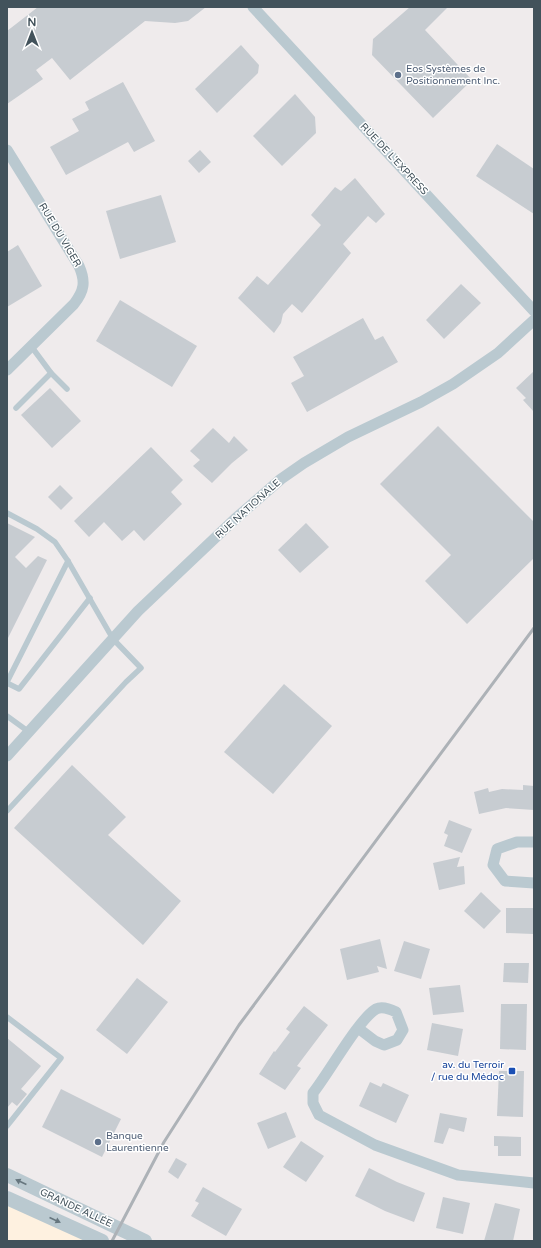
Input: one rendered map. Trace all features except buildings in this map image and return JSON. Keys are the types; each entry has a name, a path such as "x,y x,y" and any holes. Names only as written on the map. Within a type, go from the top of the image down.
{"street":[{"name":"RUE DE L'EXPRESS","path":"253,7 534,311"},
{"name":"RUE DU VIGER","path":"7,150 79,266 84,282 80,296 74,304 7,370"},
{"name":"RUE NATIONALE","path":"7,756 138,612 226,528 281,479 304,462 343,440 421,402 466,376 498,353 534,320"},
{"path":"534,842 517,842 497,849 493,865 505,881 534,883"},
{"path":"358,1028 313,1093 313,1103 319,1116 375,1146 458,1176 534,1183"},
{"name":"GRANDE ALLÉE","path":"7,1175 145,1241"},
{"name":"GRANDE ALLÉE","path":"7,1198 102,1241"}],"lane":[{"path":"31,346 51,373 67,389"},
{"path":"16,408 51,373"},
{"path":"7,513 37,529 54,542 68,561 113,639 141,668 126,682 7,811"},
{"path":"68,561 7,682 19,689 90,598"},
{"path":"7,716 29,732"},
{"path":"7,1017 61,1058 7,1126"}],"shaded area":[{"path":"7,1196 102,1241 7,1241"}],"railway":[{"path":"112,1241 164,1142 239,1025 534,628"}],"place":[{"name":"Eos Systèmes de Positionnement Inc.","path":"398,75"},
{"name":"av. du Terroir / rue du Médoc","path":"512,1071"},
{"name":"Banque Laurentienne","path":"98,1142"}]}
